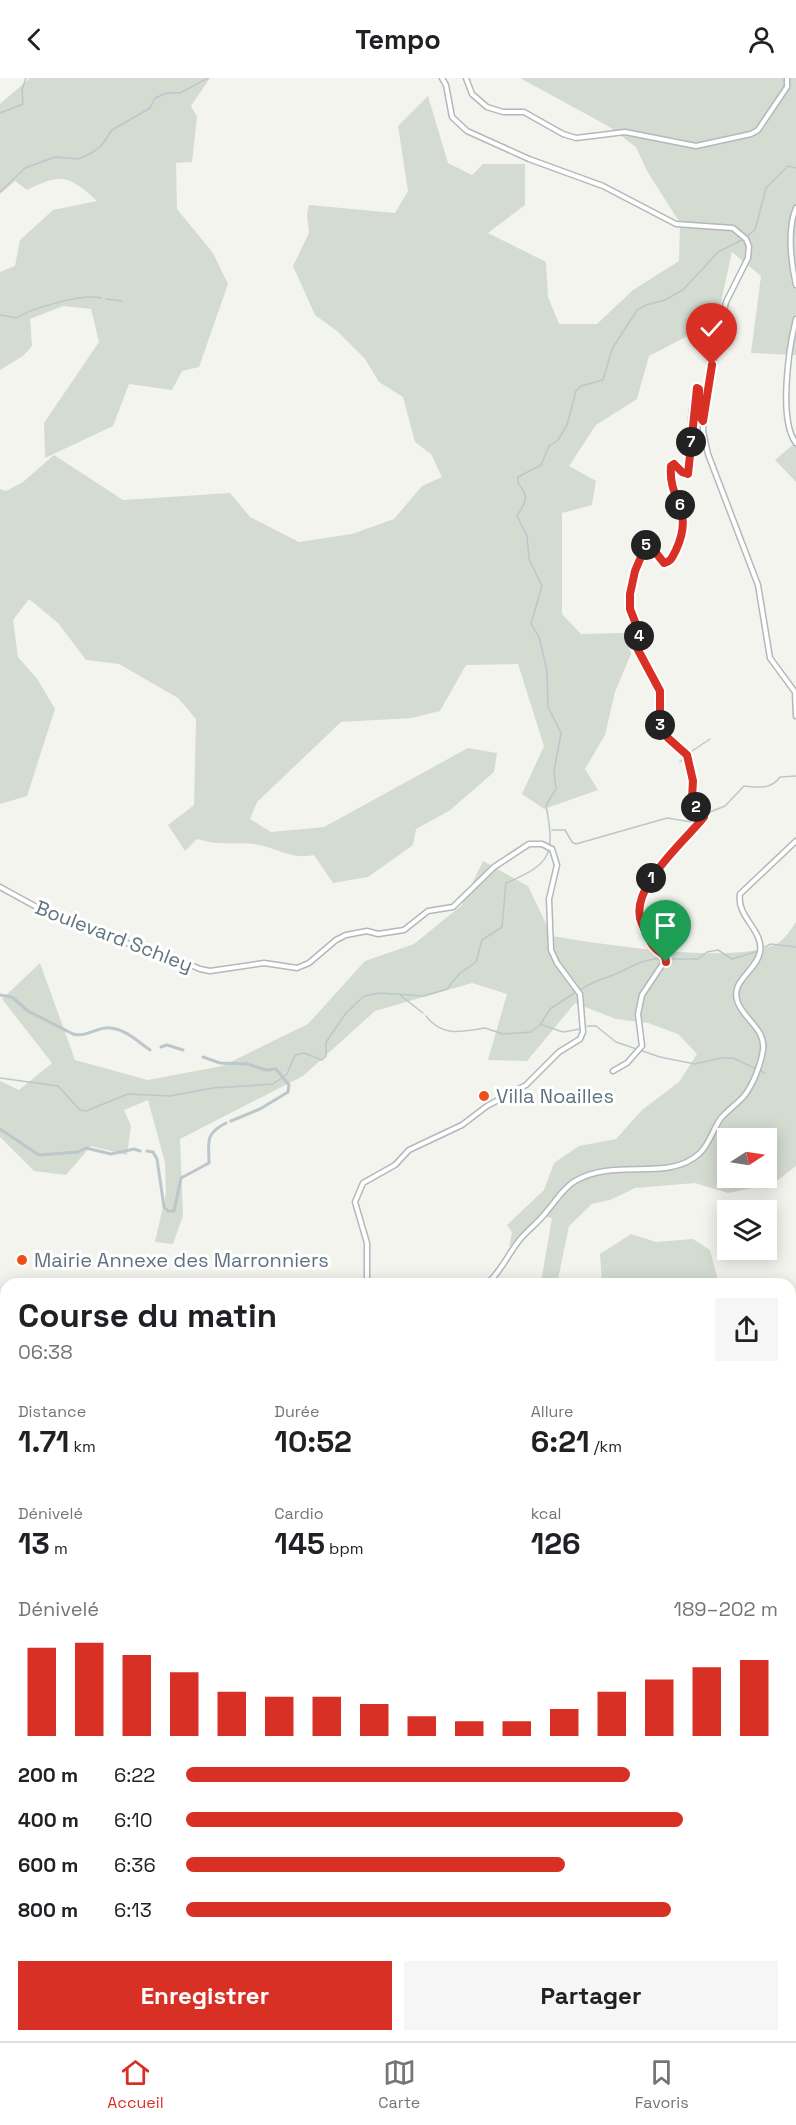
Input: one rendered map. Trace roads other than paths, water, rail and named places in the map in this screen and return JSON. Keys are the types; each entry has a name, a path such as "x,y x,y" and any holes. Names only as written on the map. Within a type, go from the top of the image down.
{"main road":[{"path":"442,78 446,85 452,117 466,131 529,159 603,186 676,224 733,228 746,239 749,246 748,258 726,302 703,421 708,453 758,585 770,658 795,692 796,716"},
{"path":"466,78 472,94 483,105 503,112 524,112 569,137 581,138 625,132 696,146 751,134 758,130 787,87 787,78"},
{"path":"796,208 792,221 791,262 796,285"},
{"path":"796,320 792,334 787,396 790,431 796,443"},
{"path":"613,1071 640,1049 643,1042 638,1014 642,994 666,962 664,954 652,944 639,918 641,903 650,879 704,817 692,798 693,781 687,755 668,738 660,723 660,691 637,648 639,632 630,609 630,594 635,571 646,545 649,544 664,563 672,559 679,545 684,517 672,483 671,466 674,464 682,472 688,474 692,458 692,420 699,388 699,415 703,421"},
{"path":"493,1278 503,1268 515,1246 571,1184 582,1178 618,1168 673,1168 693,1158 707,1144 721,1119 746,1094 763,1050 762,1037 739,1005 736,990 759,954 759,942 738,903 744,890 796,841"},
{"name":"Boulevard Schley","path":"0,886 53,916 106,934 160,957 177,959 200,969 210,970 264,963 297,968 309,963 336,940 346,935 367,931 378,934 404,930 428,911 453,907 499,863 529,844 546,845 556,856 557,865 549,899 551,950 557,963 580,994 583,1032 580,1040 553,1058 526,1085 487,1106 462,1125 409,1150 395,1165 363,1184 355,1202 367,1243 367,1278"}],"waterway":[{"path":"0,113 23,104 22,89 26,78"},
{"path":"0,192 25,168 55,157 79,159 93,152 101,146 112,130 150,108 155,98 167,93 180,93 208,78"},
{"path":"748,235 755,230 766,188 788,166 796,168"},
{"path":"0,1078 58,1086 80,1110 86,1111 128,1094 170,1096 213,1088 273,1084 287,1074 295,1055 304,1053 322,1060 326,1056 326,1042 346,1013 364,996 380,993 424,996 447,989 459,974 476,962 482,940 502,927 506,883 533,870 547,855 550,835 546,805 556,789 554,771 561,733 548,707 547,671 539,637 531,624 542,586 529,559 527,536 517,516 525,499 524,492 518,483 518,477 541,465 549,446 558,440 567,425 576,391 581,386 603,380 612,349 637,310 665,300 684,289 718,252 742,240"},
{"path":"0,315 17,318 58,302 101,298"},
{"path":"106,299 122,301"},
{"path":"689,753 710,739"},
{"path":"680,762 684,758"},
{"path":"705,814 725,806 744,786 764,787 773,784 780,777 796,776"},
{"path":"552,830 565,830 572,842 576,844 667,818 692,822 702,816"},
{"path":"765,947 771,944 796,947"},
{"path":"672,959 698,959 707,952 718,950 732,959 758,951"},
{"path":"580,990 638,963 662,958"},
{"path":"426,1016 432,1023 445,1030 468,1031 485,1028 503,1034 531,1032 540,1025 550,1009 576,992"},
{"path":"0,995 12,997 28,1011 73,1034 78,1035 106,1028 117,1029 150,1050"},
{"path":"400,995 423,1013"},
{"path":"542,1025 563,1032 580,1029"},
{"path":"587,1026 596,1026 616,1042 660,1057 695,1064 721,1058 733,1058 765,1073"},
{"path":"161,1047 167,1045 183,1050"},
{"path":"203,1057 220,1063 247,1064 266,1070 276,1069 289,1085 288,1092 260,1109 231,1121"},
{"path":"147,1151 153,1152 157,1159 164,1207 168,1211 174,1211 181,1178 209,1163 211,1135 226,1123"},
{"path":"0,1129 39,1155 78,1152 86,1148 111,1154 134,1149 140,1151"}],"place":[{"name":"Villa Noailles","path":"484,1096"},
{"name":"Mairie Annexe des Marronniers","path":"22,1260"}]}
